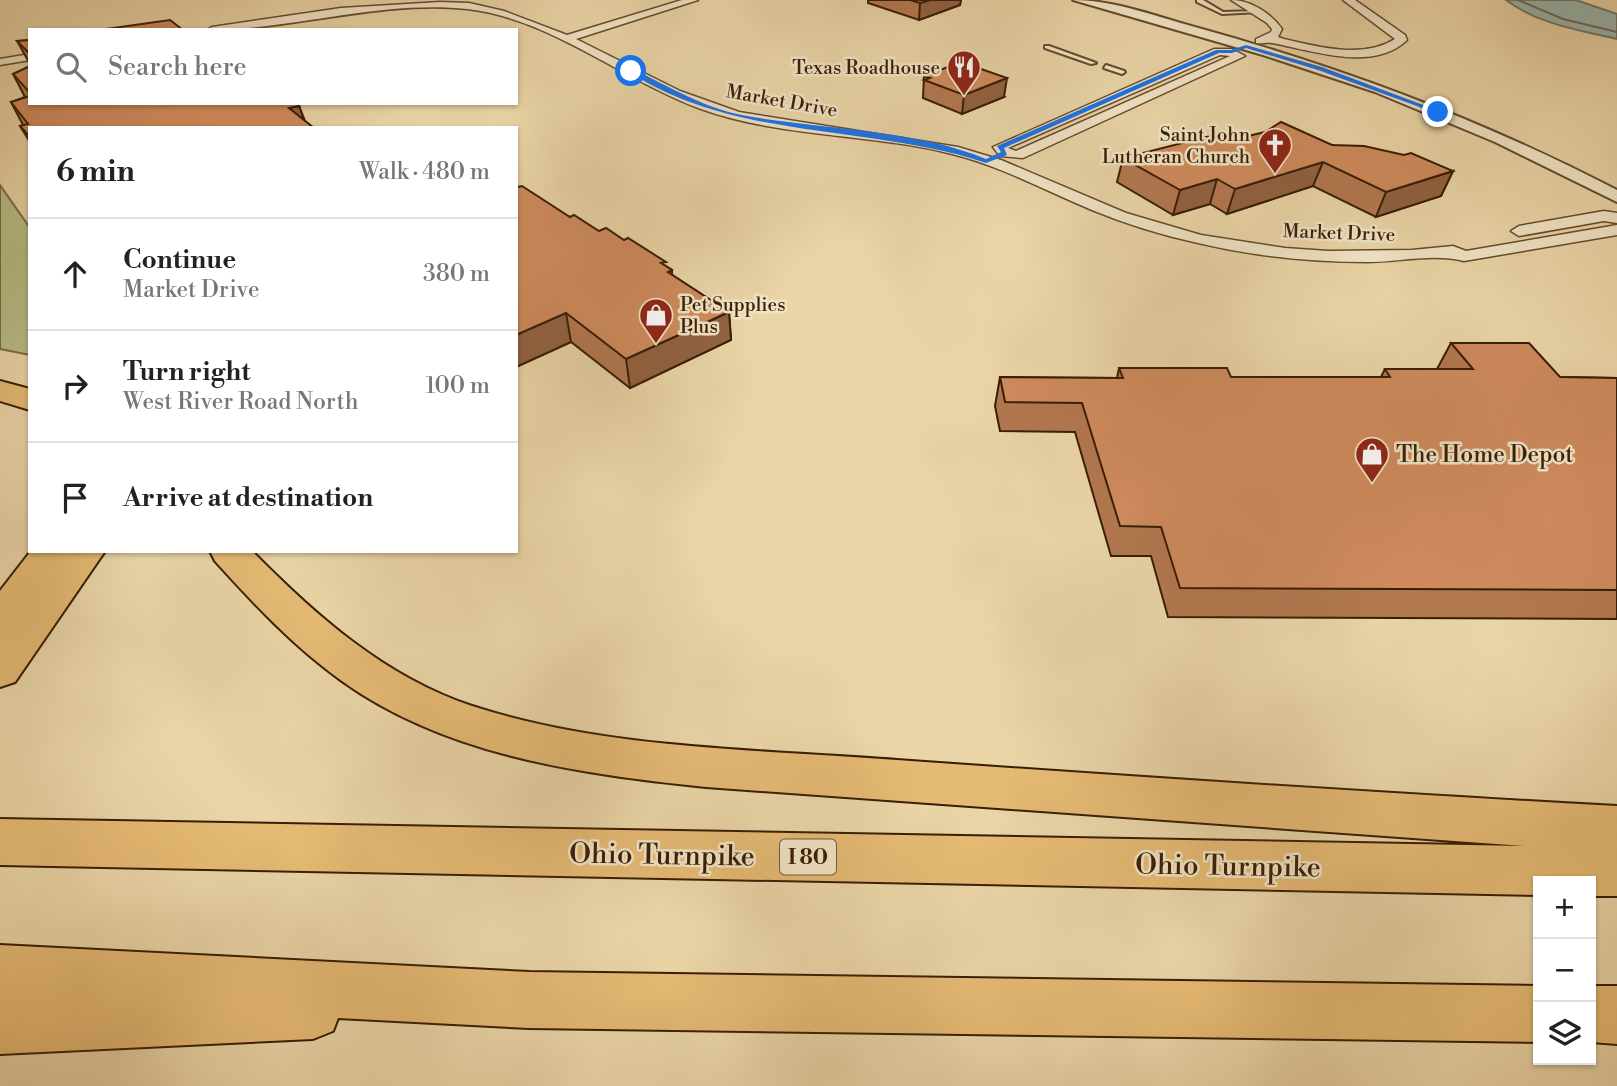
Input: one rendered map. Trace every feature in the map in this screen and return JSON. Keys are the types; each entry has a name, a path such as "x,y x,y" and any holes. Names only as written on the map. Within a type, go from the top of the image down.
{"highway":[{"path":"0,373 28,378"},
{"path":"0,391 28,399"},
{"path":"0,621 51,553"},
{"path":"0,670 85,553"},
{"path":"231,553 290,616 323,645 366,675 410,700 479,726 540,743 646,761 1243,808 1617,829"},
{"name":"Ohio Turnpike","path":"0,842 1617,872"},
{"path":"0,973 529,1000 1533,1014"},
{"path":"0,1025 529,1000"},
{"path":"1596,1014 1617,1015"}],"street":[{"path":"566,39 693,0"},
{"path":"1079,0 1239,49 1320,69 1438,112 1499,138 1617,197"},
{"path":"986,161 1005,153 1000,147 1218,51 1239,49 1268,38 1278,29 1236,0"},
{"path":"1268,38 1306,49 1339,52 1392,47 1401,40 1401,37 1348,0"},
{"name":"Market Drive","path":"225,28 348,9 439,3 495,10 566,39 704,106 739,117 905,140 970,154 1122,216 1174,233 1217,242 1293,253 1370,257 1453,251 1464,256 1617,230"},
{"path":"0,62 28,57"},
{"name":"Market Drive","path":"1453,251 1455,243 1604,216 1617,218"}],"lane":[{"path":"1201,0 1199,1 1222,13 1257,12"},
{"path":"1047,47 1093,63"},
{"path":"1106,67 1122,72"}],"green space":[{"path":"0,185 28,225 28,355 0,349"}],"water":[{"path":"1506,0 1576,0 1617,14 1617,39 1545,21"}],"building":[{"path":"170,20 180,28 113,28"},
{"path":"28,40 28,52 17,41"},
{"path":"961,62 1007,78 964,95 924,80 930,78 924,76"},
{"path":"28,67 28,91 13,74"},
{"path":"28,97 28,105 298,105 289,108 312,126 28,126 28,135 20,126 28,124 11,102"},
{"path":"1281,122 1332,145 1364,146 1404,155 1411,153 1453,171 1386,192 1323,162 1235,189 1217,179 1180,190 1123,158 1206,137 1216,136 1222,139 1244,134 1248,136 1265,132"},
{"path":"522,186 570,217 574,215 599,231 606,228 624,240 628,238 666,262 661,263 672,270 668,272 729,312 626,359 566,313 518,334 518,187"},
{"name":"The Home Depot","path":"1451,343 1529,343 1560,377 1617,378 1617,590 1180,588 1161,527 1120,526 1082,403 1005,402 1000,377 1123,378 1119,368 1227,368 1231,377 1390,377 1385,369 1473,369"}],"place":[{"name":"Texas Roadhouse","path":"964,97"},
{"name":"Saint John Lutheran Church","path":"1275,175"},
{"name":"Pet Supplies Plus","path":"656,345"},
{"name":"The Home Depot","path":"1372,484"}],"route":[{"path":"631,71 704,106 739,117 905,140 970,154 986,161 1005,153 1000,147 1218,51 1232,52 1246,47 1320,69 1438,112"}]}
